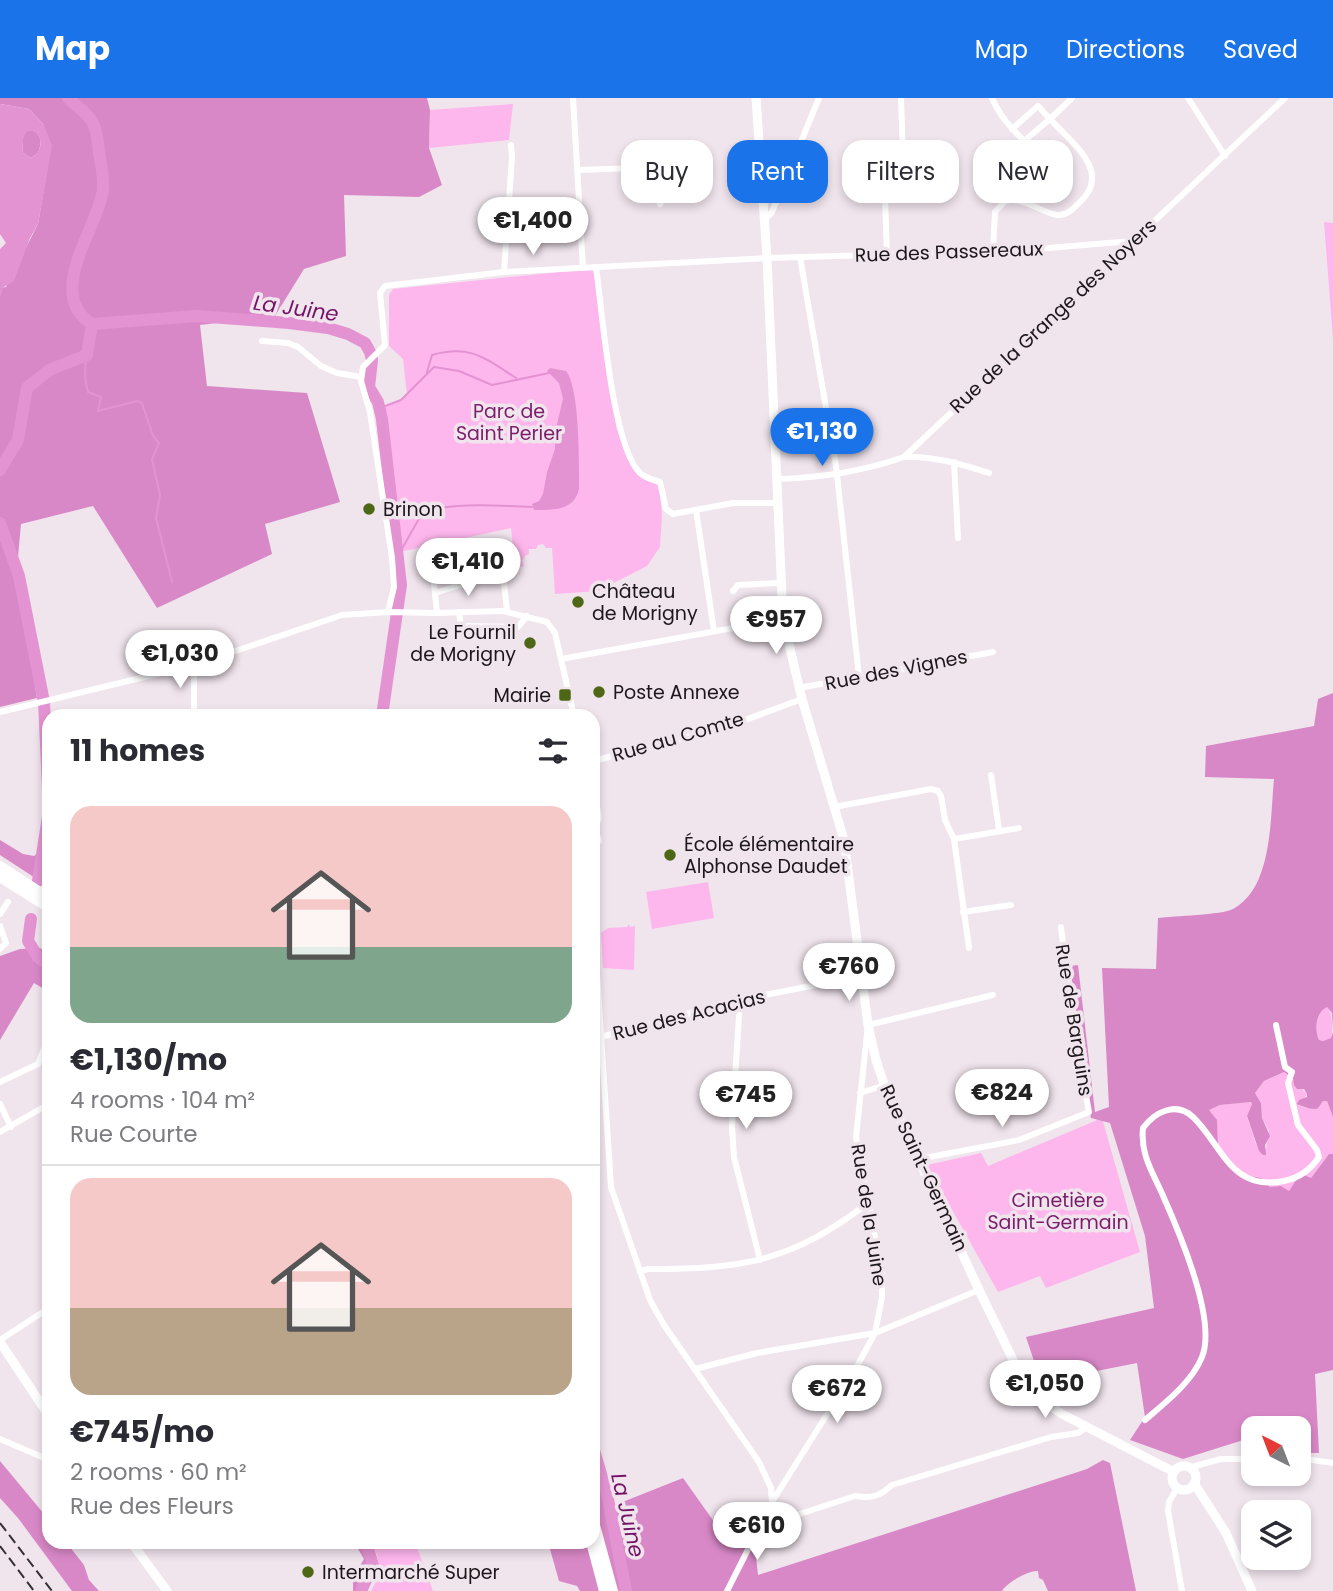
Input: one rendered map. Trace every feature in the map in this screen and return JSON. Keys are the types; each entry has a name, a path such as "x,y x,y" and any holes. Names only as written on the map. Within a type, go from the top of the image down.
{"main road":[{"name":"Rue Saint-Germain","path":"756,98 767,258 783,618 799,688 847,857 861,976 876,1060 885,1085 1019,1373 1036,1395 1062,1414 1174,1472"},
{"path":"0,866 42,893"},
{"path":"0,877 42,904"},
{"path":"0,1341 42,1405"},
{"path":"1210,1507 1173,1482 1174,1472 1181,1467 1194,1472 1195,1483 1226,1532 1252,1591"},
{"path":"1181,1489 1195,1483"},
{"path":"600,1544 613,1591"},
{"path":"136,1549 167,1591"},
{"path":"593,1549 604,1591"}],"street":[{"path":"573,98 583,268"},
{"path":"764,220 772,212 819,98"},
{"path":"887,254 886,198 888,187 897,176 903,156 901,98"},
{"path":"992,98 1003,118 1024,141 1072,98"},
{"path":"1188,98 1225,156"},
{"name":"Rue de la Grange des Noyers","path":"776,479 836,473 881,465 904,457 1285,98"},
{"path":"993,251 995,212 1005,201 1019,200 1057,215 1065,214 1089,194 1094,184 1093,171 1086,159 1038,106 1012,129"},
{"path":"504,272 511,145"},
{"path":"578,170 664,167 666,193 660,204"},
{"name":"Rue des Passereaux","path":"361,377 363,367 384,345 380,293 385,286 504,272 767,258 993,251 1132,241"},
{"path":"800,257 836,473 859,676"},
{"path":"596,267 618,426 636,468 646,477 660,482 669,512 673,514 733,503 776,503"},
{"path":"262,341 288,343 298,347 321,366 337,373 361,377 370,412 392,558 394,587 390,612"},
{"path":"904,457 954,462 989,473"},
{"path":"954,462 958,538"},
{"path":"696,510 714,631"},
{"path":"437,613 433,575 438,568 496,558 502,565 507,611"},
{"path":"435,593 493,575"},
{"path":"733,591 738,585 780,583"},
{"path":"0,712 194,665 342,615 507,611 547,622 555,633 572,709"},
{"path":"459,612 461,626 474,628 518,627 527,616"},
{"path":"561,659 783,618"},
{"name":"Rue des Vignes","path":"799,688 993,652"},
{"path":"194,665 194,709"},
{"name":"Rue au Comte","path":"600,759 721,729 802,699"},
{"path":"991,775 999,830"},
{"path":"834,807 931,789 938,792 945,820 954,839 969,948"},
{"path":"954,839 1019,828"},
{"path":"0,914 8,902"},
{"path":"963,912 1011,905"},
{"path":"0,926 6,943 0,949"},
{"name":"Rue de Barguins","path":"919,1159 1018,1140 1089,1112 1072,1020 1061,927"},
{"name":"Rue des Acacias","path":"600,1037 740,1000 861,976"},
{"path":"868,1025 993,995"},
{"path":"740,1000 732,1127 734,1157 760,1260"},
{"name":"Rue de la Juine","path":"727,1591 772,1502 875,1333 882,1297 882,1275 856,1137 868,1025"},
{"path":"1144,1420 1193,1373 1202,1359 1206,1332 1190,1264 1143,1152 1143,1128 1161,1112 1170,1109 1191,1115 1227,1163 1255,1180 1269,1183 1291,1179 1314,1165 1319,1157 1317,1150 1298,1125 1289,1083 1292,1072 1285,1067 1276,1025"},
{"path":"0,1082 38,1064 41,1056"},
{"path":"600,1070 611,1187 650,1300 759,1462 771,1488 772,1502"},
{"path":"860,1093 885,1085"},
{"path":"0,1104 11,1128"},
{"path":"0,1132 42,1108"},
{"path":"640,1271 746,1264 789,1252 835,1228 869,1203"},
{"path":"695,1369 757,1353 875,1333 979,1290"},
{"path":"0,1341 42,1313"},
{"path":"763,1521 767,1524 775,1522 855,1496 869,1499 880,1495 892,1485 1051,1437 1078,1433 1088,1426"},
{"path":"0,1439 42,1457"},
{"path":"1188,1468 1221,1459 1241,1459"},
{"path":"1311,1460 1333,1463"},
{"path":"1181,1489 1168,1502 1168,1511 1182,1591"}],"green space":[{"path":"513,104 509,140 429,148 430,110"},
{"path":"1324,222 1333,223 1333,339"},
{"name":"Parc de Saint Perier","path":"589,269 593,271 595,278 616,426 623,447 638,474 659,486 662,515 660,547 647,566 598,591 555,594 552,548 546,548 543,544 536,549 529,549 529,554 522,561 524,566 515,567 511,528 395,553 376,421 380,408 407,395 403,359 389,346 389,295 393,289"},
{"path":"708,882 714,918 652,929 646,892"},
{"path":"629,924 630,927 635,926 634,970 603,968 601,933 608,928 627,927"},
{"path":"1327,1007 1331,1017 1332,1035 1323,1041 1317,1036 1316,1026 1320,1013"},
{"path":"1284,1072 1307,1094 1299,1106 1314,1109 1327,1101 1333,1117 1333,1154 1329,1154 1311,1178 1289,1191 1270,1187 1261,1178 1245,1175 1218,1148 1208,1110 1220,1105 1250,1102 1252,1104 1247,1117 1256,1144 1266,1149 1269,1131 1262,1118 1261,1103 1255,1093 1264,1081"},
{"name":"Cimetière Saint-Germain","path":"1102,1118 1140,1252 1046,1288 1040,1276 998,1292 927,1165 981,1153 988,1166"},
{"path":"374,1549 418,1549 433,1591 371,1591 377,1579"}],"shaded area":[{"path":"0,98 427,98 430,110 429,148 442,185 419,197 344,195 346,256 304,269 275,316 200,325 207,386 307,393 340,502 265,524 272,554 157,608 93,506 21,524 17,568 37,698 0,707 0,288 6,287 38,224 47,171 44,125 29,109 0,104"},
{"path":"0,104 29,109 44,125 52,146 38,224 14,281 2,288 0,249 6,243 0,234","holes":["26,132 36,132 40,138 40,146 38,153 31,158 23,153 22,139"]},
{"path":"33,130 40,137 41,143 38,153 31,158 23,153 22,139 26,131"},
{"path":"550,368 566,371 571,380 578,427 579,489 573,502 562,508 534,510 532,504 539,501 543,494 555,449 555,432 563,399 559,383 547,371"},
{"path":"1333,693 1333,1029 1332,1013 1327,1007 1320,1013 1316,1026 1319,1040 1331,1038 1333,1032 1333,1117 1327,1101 1323,1101 1316,1109 1297,1104 1299,1100 1307,1097 1307,1094 1304,1089 1297,1089 1293,1079 1284,1072 1264,1081 1255,1093 1261,1103 1262,1118 1270,1136 1265,1145 1266,1155 1259,1151 1247,1116 1251,1102 1220,1105 1209,1110 1217,1120 1218,1148 1245,1175 1261,1178 1270,1187 1281,1186 1289,1191 1299,1176 1311,1178 1329,1154 1333,1154 1333,1370 1315,1374 1319,1453 1311,1453 1311,1416 1241,1416 1241,1441 1183,1459 1130,1440 1145,1417 1137,1363 1041,1382 1026,1337 1154,1308 1145,1236 1110,1123 1091,1118 1070,966 1078,965 1095,1112 1109,1107 1102,968 1156,969 1158,918 1233,909 1246,899 1256,885 1262,869 1270,832 1274,779 1205,777 1206,746 1314,726 1318,699"},
{"path":"0,840 23,854 34,856 42,850 42,882 0,855"},
{"path":"20,949 42,949 42,988 34,983 0,1040 0,956"},
{"path":"600,1460 615,1505 683,1478 722,1533 753,1529 758,1575 1087,1469 1103,1460 1110,1463 1136,1591 1048,1591 1043,1580 1039,1578 1038,1571 1018,1578 1002,1591 580,1591 577,1586 559,1581 550,1549 600,1549"},
{"path":"0,1461 42,1512 42,1549 71,1549 84,1565 89,1580 99,1591 72,1591 0,1498"},
{"path":"358,1549 365,1549 369,1562 360,1591 353,1591 353,1578 364,1559"}],"waterway":[{"name":"La Juine","path":"68,98 93,123 103,175 99,205 73,278 73,296 78,311 92,324 197,316 289,323 328,328 348,334 365,343 370,352 372,360 369,387 378,402 382,419 401,585 383,709"},
{"path":"0,295 2,286"},
{"path":"0,470 18,440 27,388 49,370 87,355 92,324"},
{"path":"427,372 432,355 457,351 486,359 516,378"},
{"path":"87,355 86,383 88,392 101,397 98,411 137,401 142,403 153,436 159,443 152,459 160,495 156,518 172,582"},
{"path":"380,408 401,400 434,367 459,371 492,385 549,373"},
{"path":"398,556 421,515 430,511 474,505 532,507"},
{"path":"0,523 19,576 44,709"},
{"path":"38,881 42,855"},
{"path":"31,919 28,941 42,960"},
{"name":"La Juine","path":"600,1470 626,1591"},
{"path":"361,1591 373,1565 368,1549"}],"railway":[{"path":"0,1523 52,1591"},
{"path":"0,1546 34,1591"}],"place":[{"name":"Brinon","path":"369,509"},
{"name":"Château de Morigny","path":"578,602"},
{"name":"Le Fournil de Morigny","path":"530,643"},
{"name":"Poste Annexe","path":"599,692"},
{"name":"Mairie","path":"565,695"},
{"name":"École élémentaire Alphonse Daudet","path":"670,855"},
{"name":"Intermarché Super","path":"308,1572"}]}
